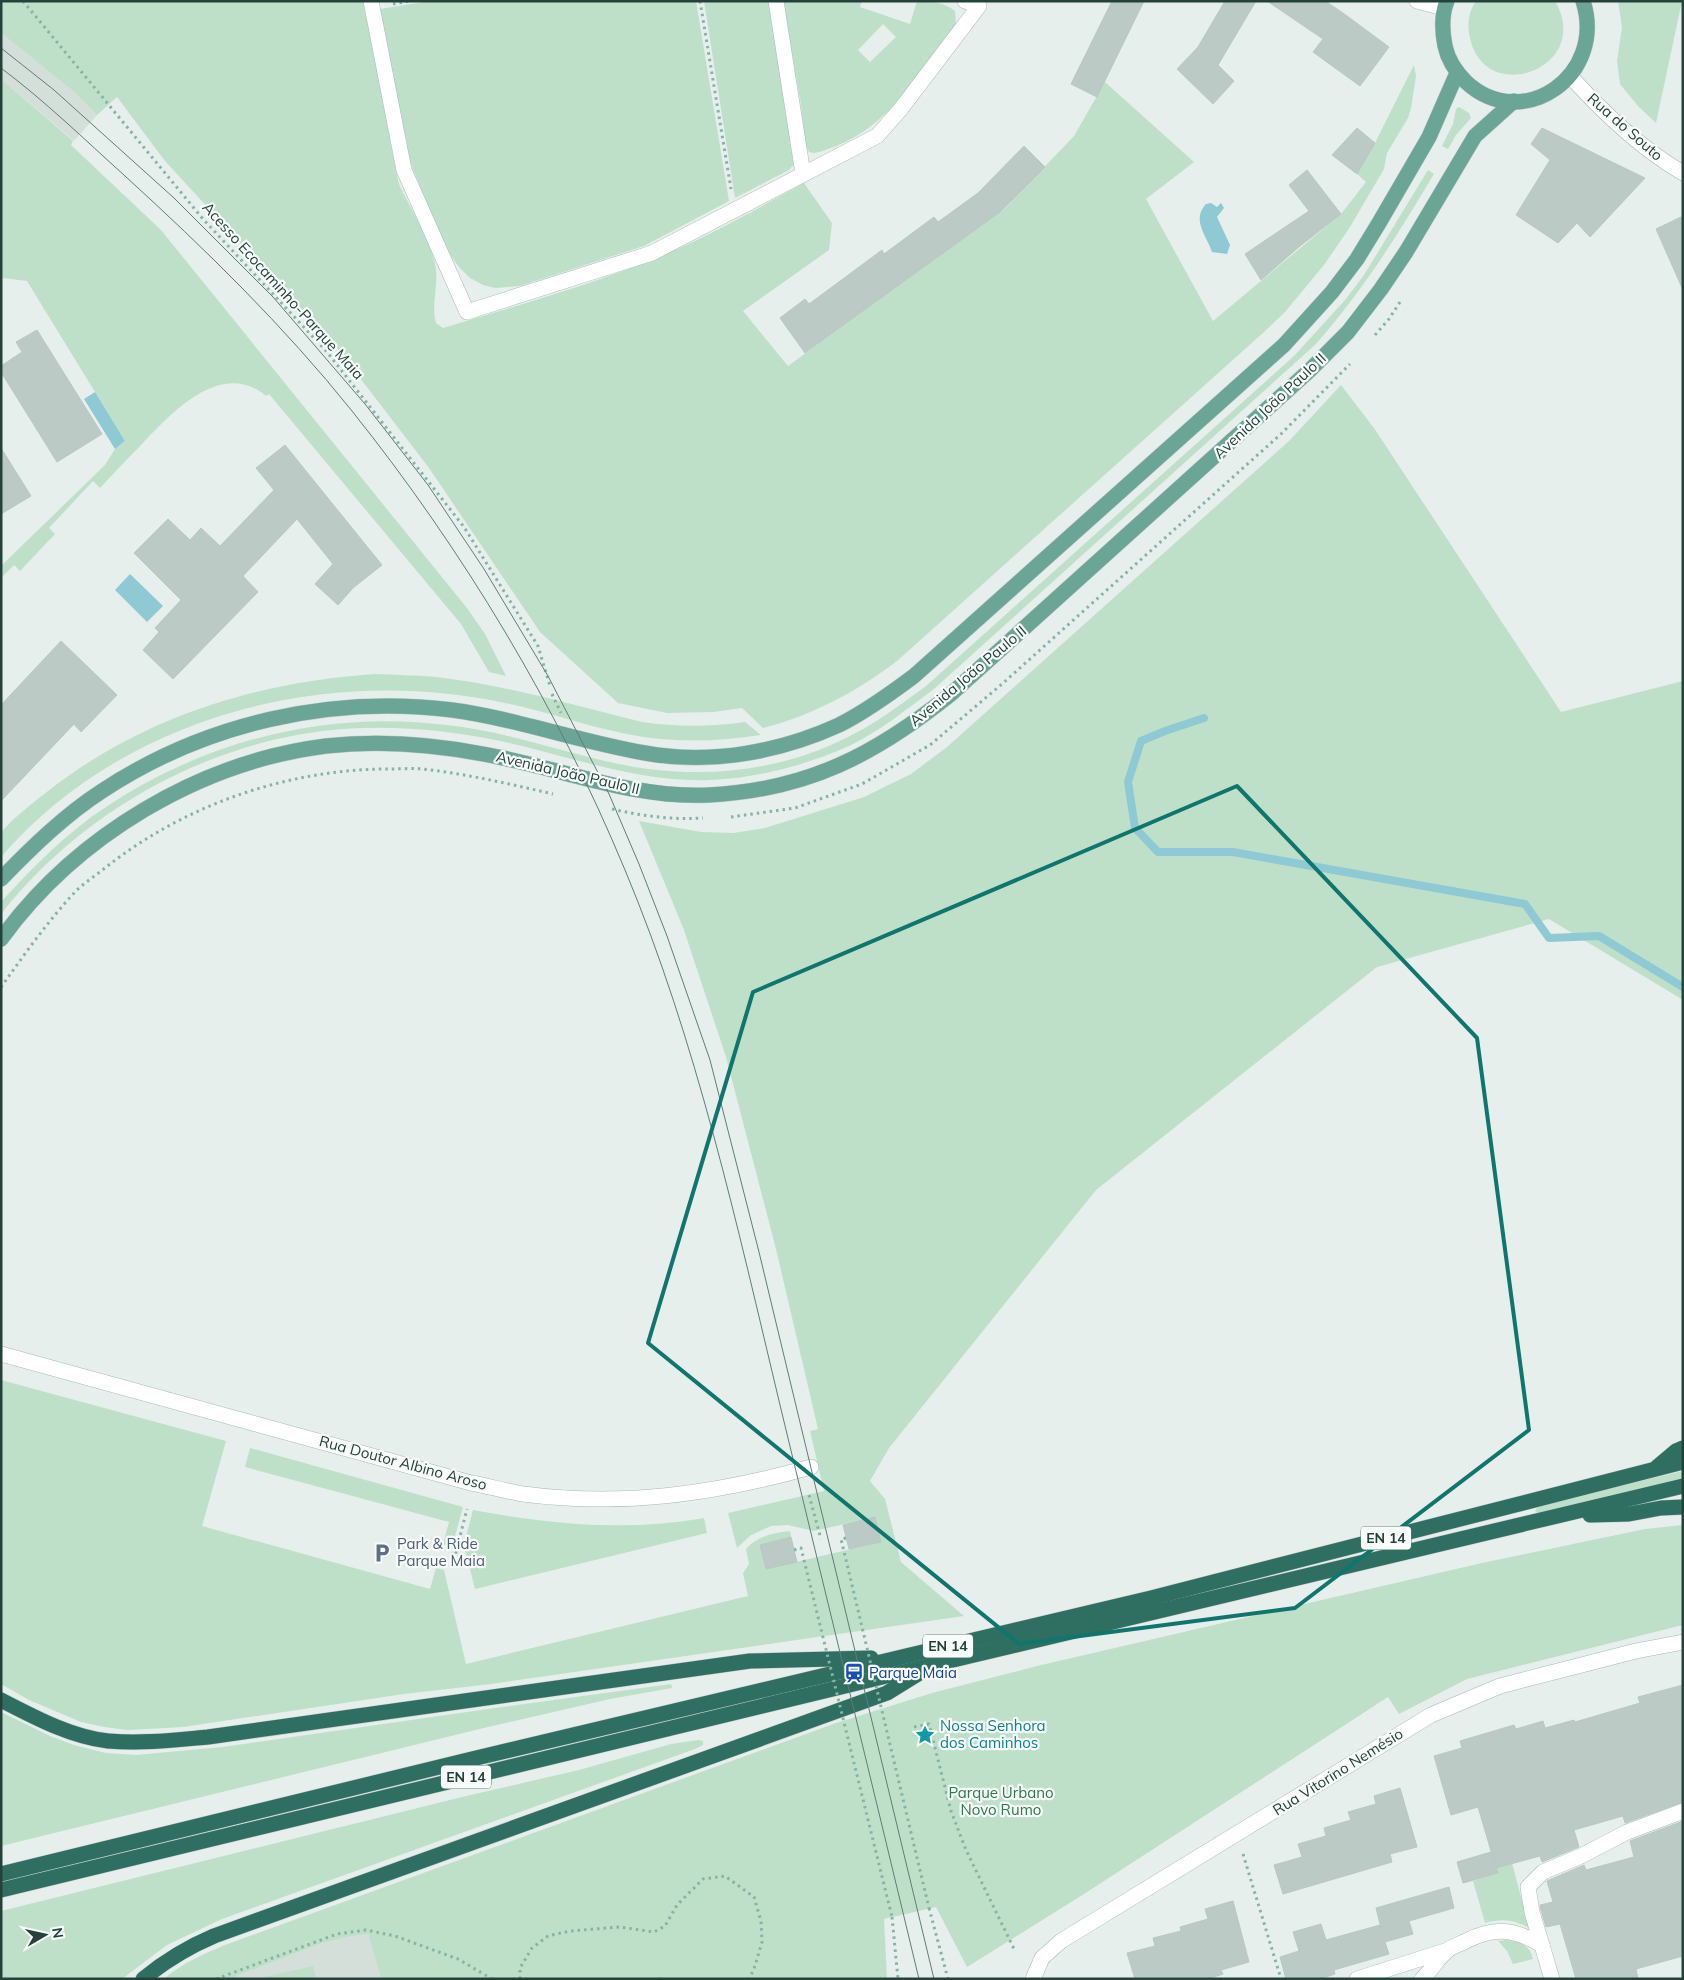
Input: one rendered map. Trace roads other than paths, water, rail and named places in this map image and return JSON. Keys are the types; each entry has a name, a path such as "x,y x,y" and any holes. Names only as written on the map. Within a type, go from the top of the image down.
{"highway":[{"name":"EN 14","path":"1654,1470 1676,1451 1683,1448"},
{"name":"EN 14","path":"1,1874 472,1758 1161,1596 1683,1462"},
{"name":"EN 14","path":"1,1890 1683,1486"},
{"name":"EN 14","path":"1561,1516 1629,1514 1661,1508 1683,1507"},
{"path":"1,1700 70,1732 107,1741 158,1742 208,1737 750,1661 901,1657"},
{"path":"143,1979 162,1963 193,1945 214,1936 888,1693 932,1665"}],"main road":[{"path":"1446,5 1442,31 1443,38 1446,53 1457,73 1473,88 1492,98 1514,101 1535,99 1554,90 1570,76 1582,58 1588,37 1587,15 1583,1"},
{"path":"1,879 42,838 74,811 125,777 197,741 266,720 300,712 354,706 400,705 427,707 480,714 514,721 647,754 696,757 747,754 770,749 802,740 840,724 889,695 914,676 1284,345 1309,318 1357,258 1379,224 1429,137 1457,73"},
{"name":"Avenida João Paulo II","path":"1,939 17,918 55,878 97,842 136,814 210,777 245,765 299,751 326,746 402,743 456,749 652,792 707,796 753,790 795,781 831,770 886,742 952,694 1310,370 1348,332 1406,252 1475,136 1514,101"}],"street":[{"path":"776,1 803,174"},
{"path":"1417,1 1446,5"},
{"path":"379,3 404,170 467,312 652,253 878,136 900,110 975,3"},
{"name":"Rua do Souto","path":"1570,76 1609,117 1655,155 1683,173"},
{"name":"Rua Doutor Albino Aroso","path":"1,1354 461,1480 520,1494 584,1499 640,1499 710,1491 811,1467"},
{"name":"Rua Vitorino Nemésio","path":"1033,1979 1042,1958 1061,1941 1431,1715 1500,1686 1636,1651 1683,1642"},
{"path":"1552,1979 1532,1912 1528,1886 1543,1872 1581,1856 1627,1832 1683,1811"},
{"path":"1356,1979 1448,1950 1480,1934 1512,1931 1527,1936 1542,1945"},
{"path":"1422,1979 1448,1950"}],"water":[{"path":"1211,203 1217,207 1221,203 1224,208 1217,217 1230,245 1227,254 1212,252 1200,222 1202,210 1206,204"},
{"path":"95,392 125,441 115,449 84,399"},
{"path":"130,574 163,606 147,622 115,590"}],"waterway":[{"path":"1204,718 1141,741 1128,782 1135,828 1158,852 1233,852 1525,904 1549,938 1599,936 1683,987"}],"tram line":[{"path":"1,48 54,90 174,198 273,297 365,404 428,485 484,569 548,676 609,794 667,936 710,1060 759,1252 934,1979"},
{"path":"1,68 64,120 214,260 299,349 352,411 432,518 505,631 538,689 598,809 651,935 674,1001 713,1134 748,1270 919,1979"}],"place":[{"name":"Park & Ride Parque Maia","path":"382,1553"},
{"name":"Parque Maia","path":"854,1673"},
{"name":"Nossa Senhora dos Caminhos","path":"925,1735"}],"park label":[{"name":"Parque Urbano Novo Rumo","path":"1001,1802"}]}
